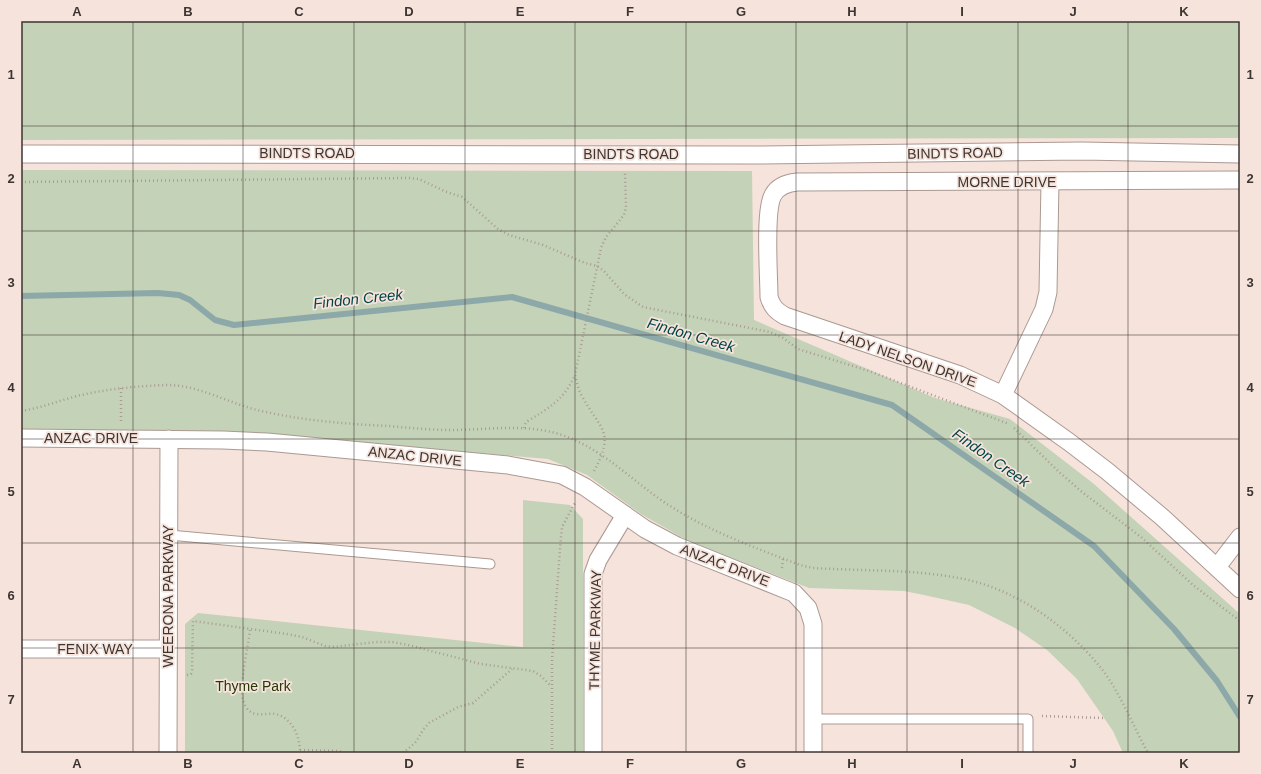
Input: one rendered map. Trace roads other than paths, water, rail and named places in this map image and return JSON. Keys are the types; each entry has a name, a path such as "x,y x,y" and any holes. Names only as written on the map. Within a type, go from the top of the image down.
{"street":[{"name":"BINDTS ROAD","path":"21,154 980,153 1082,151 1240,154"},
{"name":"MORNE DRIVE","path":"776,191 782,186 796,182 1240,180"},
{"path":"1003,396 1044,309 1048,292 1050,182"},
{"name":"LADY NELSON DRIVE","path":"776,191 772,196 769,211 769,287 771,303 778,312 785,316 960,375 1003,396 1069,442 1107,471 1162,517 1240,589"},
{"name":"ANZAC DRIVE","path":"21,438 122,438 282,443 508,465 562,474 585,487 645,529 677,546 780,586 801,599 811,615 813,624 814,753"},
{"name":"WEERONA PARKWAY","path":"168,753 169,439"},
{"name":"THYME PARKWAY","path":"593,753 593,574 598,560 625,515"},
{"path":"1217,567 1240,537"},
{"name":"FENIX WAY","path":"21,649 168,648"}],"lane":[{"path":"169,535 490,564"},
{"path":"814,719 1028,719 1028,753"}],"waterway":[{"name":"Findon Creek","path":"21,296 158,293 179,295 190,300 215,320 234,325 512,297 892,405 1094,546 1174,629 1217,681 1240,717"}],"park label":[{"name":"Thyme Park","path":"253,686"}]}
